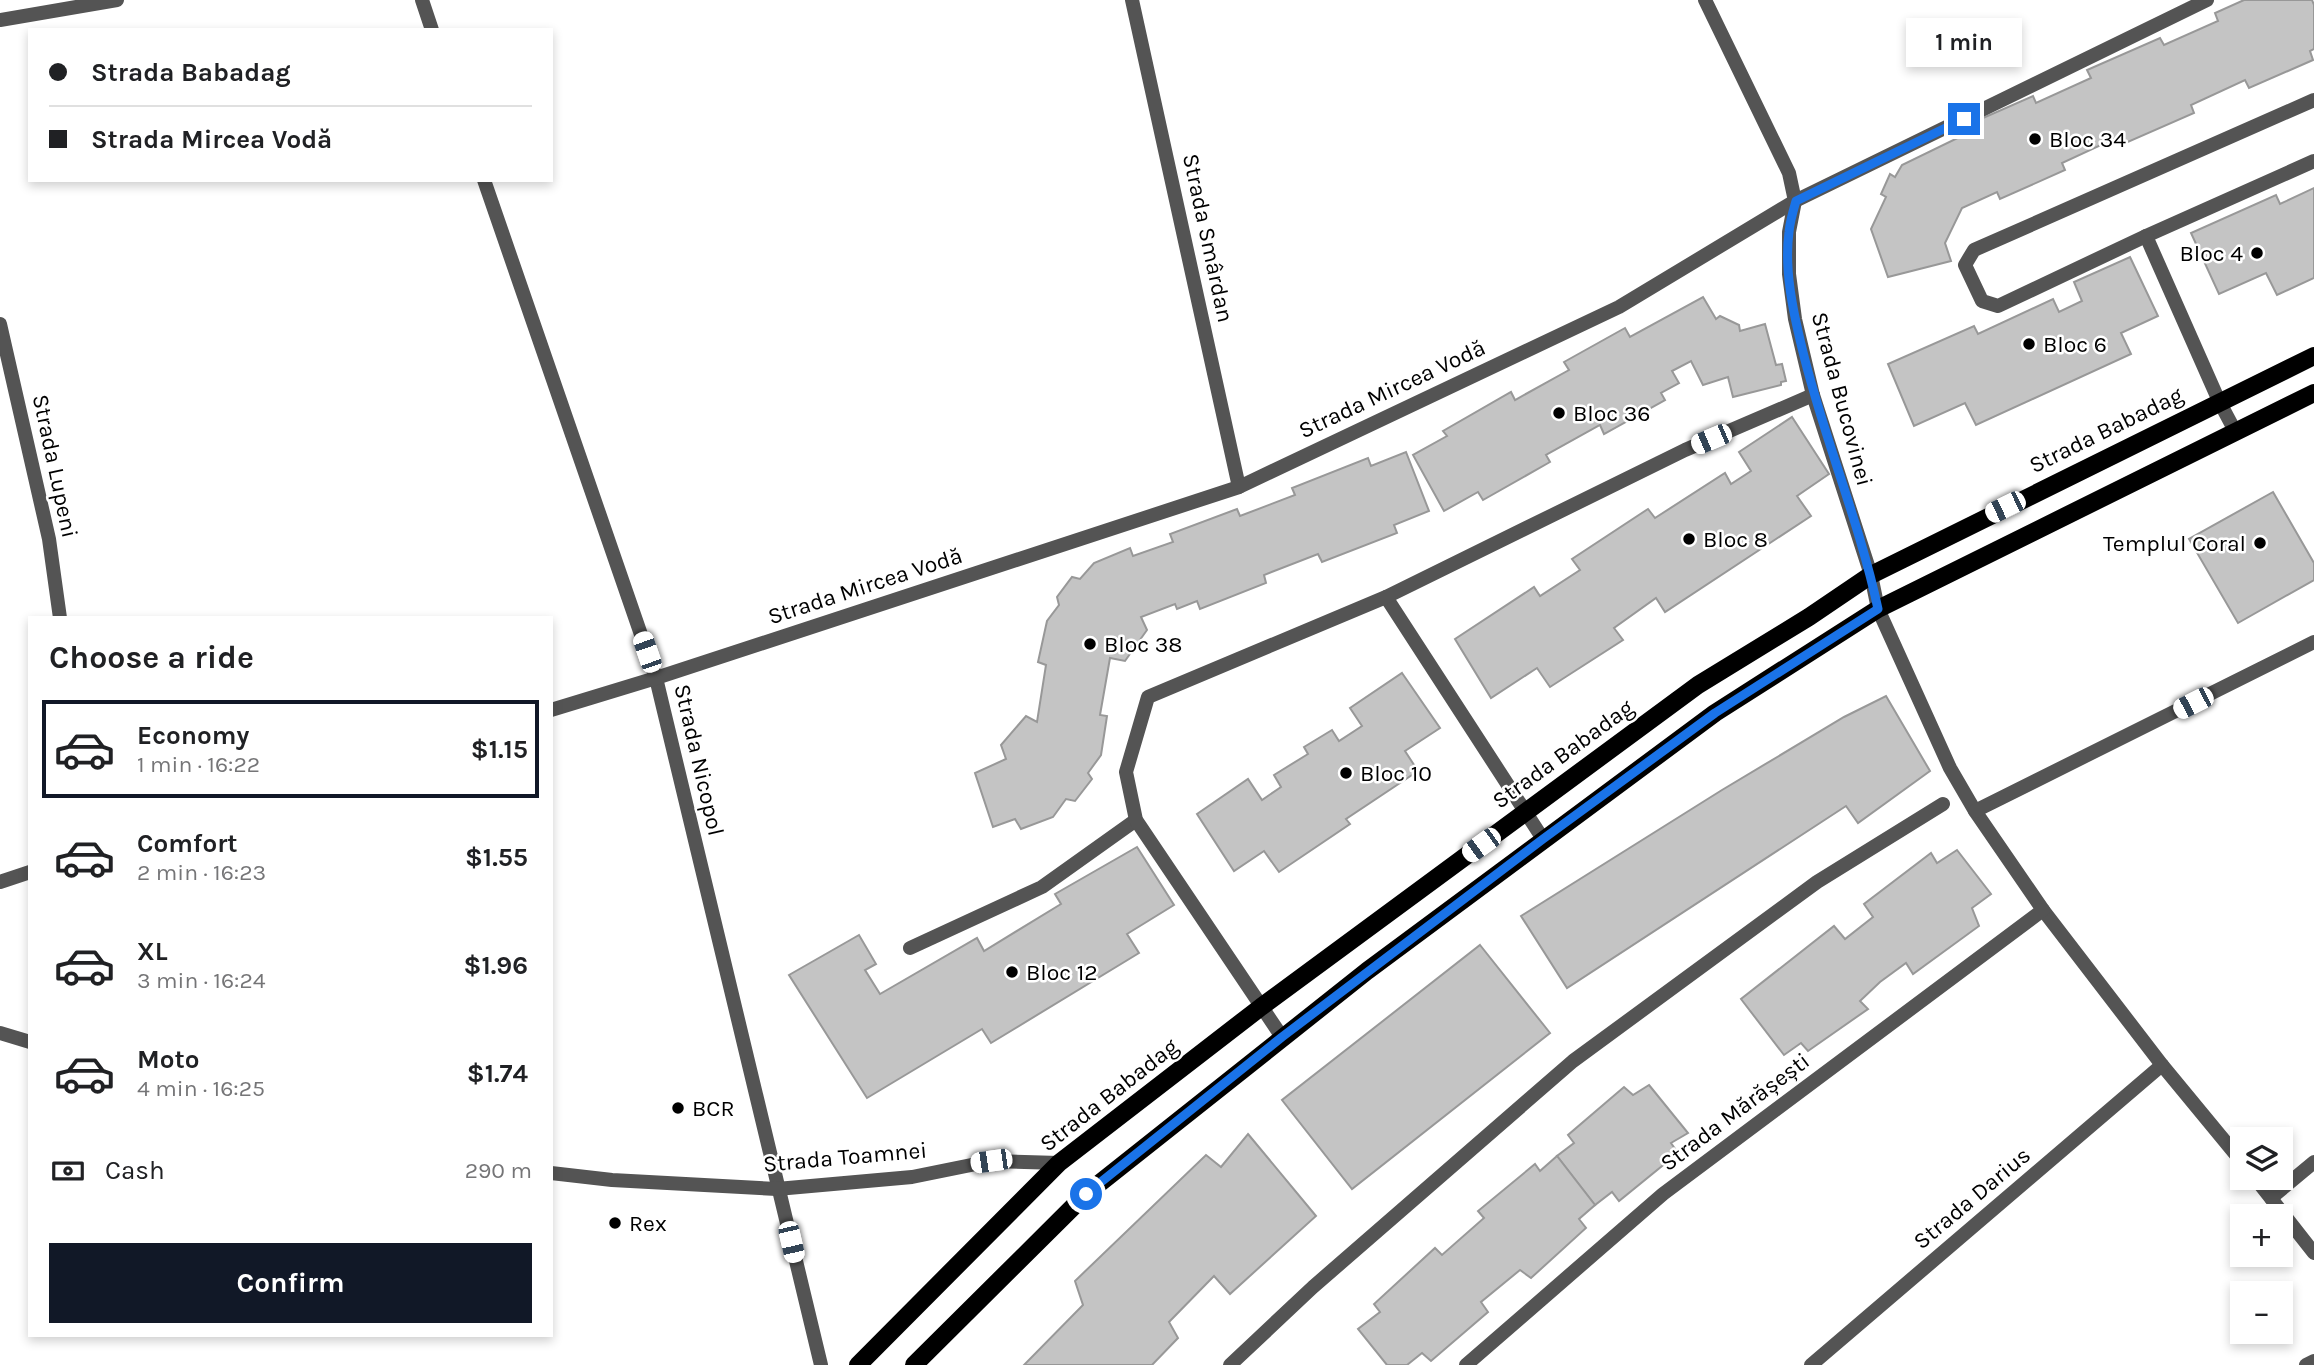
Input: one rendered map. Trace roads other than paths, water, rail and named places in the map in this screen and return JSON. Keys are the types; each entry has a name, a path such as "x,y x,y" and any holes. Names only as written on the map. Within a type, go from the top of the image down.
{"main road":[{"name":"Strada Babadag","path":"858,1365 1059,1163 1261,1007 1698,685 1809,617 1871,575 2314,356"},
{"path":"914,1365 1086,1194 1282,1037 1543,839 1715,713 1878,609 2314,393"}],"street":[{"path":"0,20 117,0"},
{"path":"422,0 431,28"},
{"name":"Strada Smârdan","path":"1132,0 1239,487"},
{"name":"Strada Bucovinei","path":"1706,0 1789,173 1796,201 1788,232 1789,274 1795,318 1813,395 1871,575 1878,609 1950,768 1975,811 2043,910 2162,1065 2230,1147"},
{"name":"Strada Mircea Vodă","path":"553,709 1239,487 1619,307 1796,201 2207,0"},
{"path":"2314,100 1973,250 1965,265 1982,301 1998,306 2314,161"},
{"name":"Strada Nicopol","path":"485,182 656,678 821,1365"},
{"path":"2146,236 2235,431"},
{"name":"Strada Lupeni","path":"0,324 49,540 60,616"},
{"path":"1282,1037 1136,820 1126,772 1148,697 1387,597 1685,450 1813,395"},
{"path":"1387,597 1543,839"},
{"path":"1975,811 2314,642"},
{"path":"1230,1365 1313,1287 1573,1061 1817,882 1943,804"},
{"path":"910,948 1042,887 1136,820"},
{"path":"0,882 28,873"},
{"name":"Strada Mărășești","path":"1466,1365 1663,1194 2043,910"},
{"path":"0,1033 28,1041"},
{"name":"Strada Darius","path":"1811,1365 2162,1065"},
{"name":"Strada Toamnei","path":"553,1173 612,1180 778,1189 912,1177 991,1161 1059,1163"},
{"path":"2271,1198 2314,1162"},
{"path":"2265,1190 2314,1253"},
{"path":"2305,1365 2314,1361"}],"place":[{"name":"Bloc 34","path":"2035,139"},
{"name":"Bloc 4","path":"2257,253"},
{"name":"Bloc 6","path":"2029,344"},
{"name":"Bloc 36","path":"1559,413"},
{"name":"Bloc 8","path":"1689,539"},
{"name":"Templul Coral","path":"2260,543"},
{"name":"Bloc 38","path":"1090,644"},
{"name":"Bloc 10","path":"1346,773"},
{"name":"Bloc 12","path":"1012,972"},
{"name":"BCR","path":"678,1108"},
{"name":"Rex","path":"615,1223"}]}
